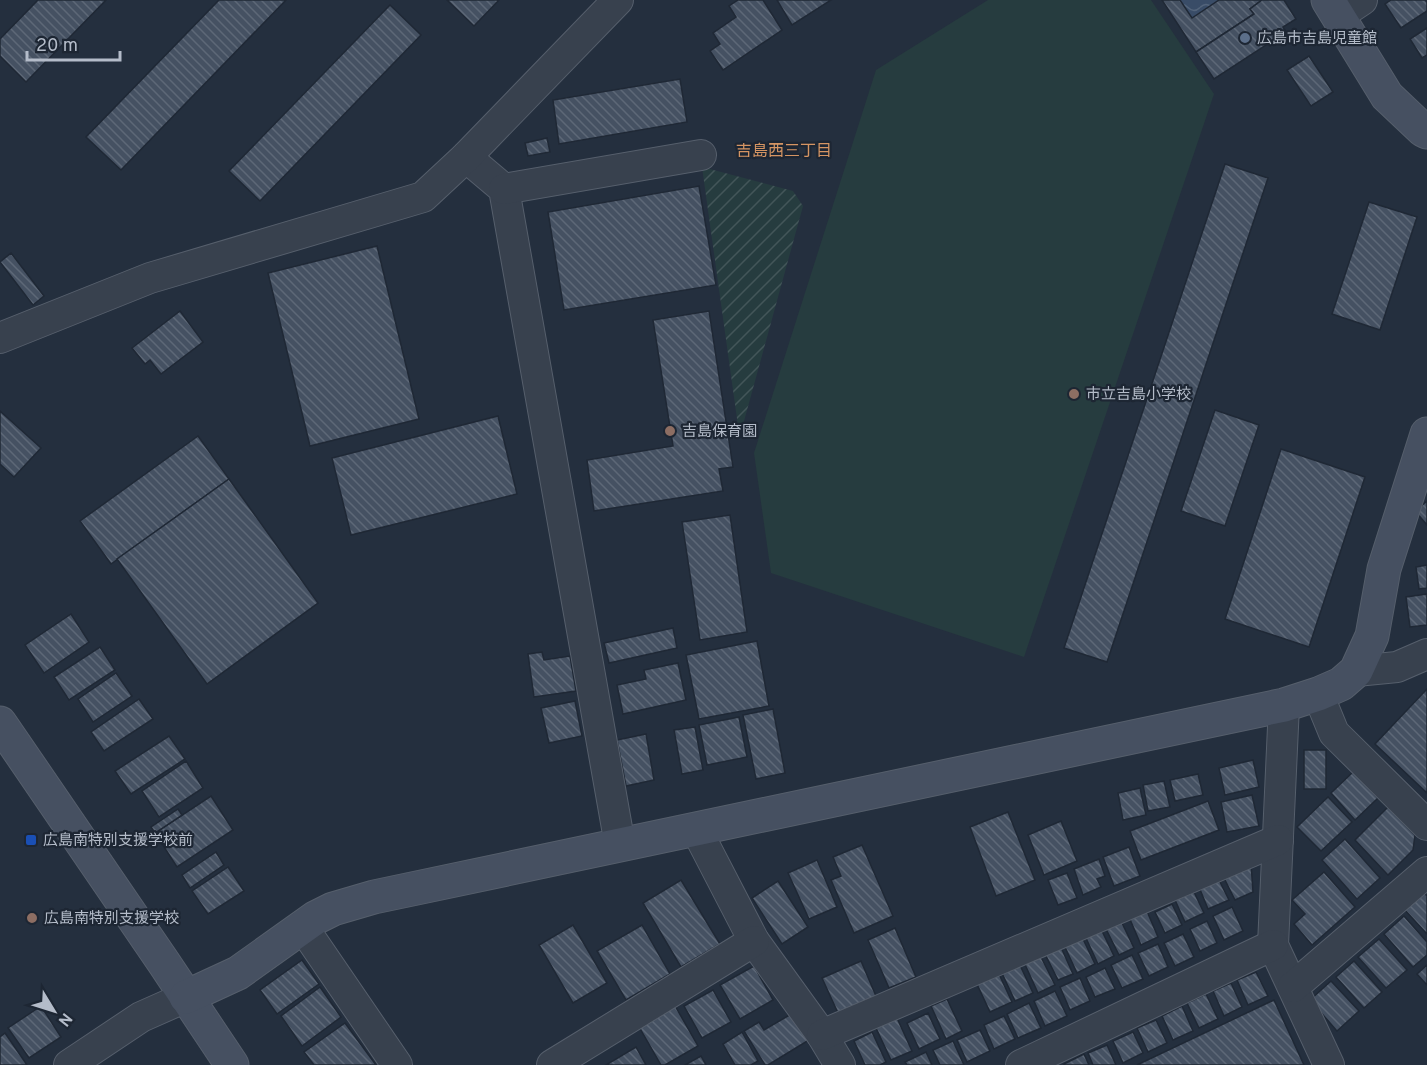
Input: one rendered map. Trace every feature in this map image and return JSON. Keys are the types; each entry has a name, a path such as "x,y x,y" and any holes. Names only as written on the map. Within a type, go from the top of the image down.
{"street":[{"path":"0,338 150,278 423,197 466,157 618,0"},
{"path":"1343,5 1387,96 1427,132"},
{"path":"504,189 701,155"},
{"path":"466,157 504,189 620,845"},
{"path":"69,1065 141,1017 238,973 315,918 333,909 374,897 1284,705 1341,684 1356,671 1372,636 1384,569 1427,434"},
{"path":"1356,671 1396,667 1427,654"},
{"path":"1318,694 1334,733 1427,825"},
{"path":"1284,705 1273,945 1329,1065"},
{"path":"0,723 232,1065"},
{"path":"696,829 754,941 829,1055 1278,840"},
{"path":"1293,987 1427,872"},
{"path":"303,927 397,1065"},
{"path":"552,1065 754,941"},
{"path":"1021,1065 1273,945"}],"green space":[{"path":"988,0 1151,0 1214,94 1024,657 771,573 754,453 876,70"},
{"path":"702,167 793,191 803,206 739,433"}],"water":[{"path":"1180,0 1219,0 1192,18"}],"building":[{"path":"38,0 106,0 26,82 0,56 0,39"},
{"path":"219,0 286,0 121,170 86,137"},
{"path":"447,0 499,0 474,26"},
{"path":"738,0 763,0 782,30 723,70 710,51 720,44 713,33 736,17 729,6"},
{"path":"777,0 831,0 792,25"},
{"path":"1162,0 1180,0 1192,18 1219,0 1262,0 1250,9 1254,14 1196,52"},
{"path":"1262,0 1284,0 1296,19 1283,27 1286,32 1214,79 1196,52 1254,14 1250,9"},
{"path":"1391,0 1425,0 1427,11 1401,28 1385,4"},
{"path":"390,5 421,35 260,201 229,171"},
{"path":"1427,28 1427,55 1422,58 1410,39"},
{"path":"1309,56 1333,92 1311,106 1287,70"},
{"path":"680,79 687,122 559,144 553,100"},
{"path":"547,138 550,152 528,156 525,143"},
{"path":"1225,164 1268,178 1107,662 1064,648"},
{"path":"699,186 716,285 564,310 548,212"},
{"path":"1369,202 1417,217 1380,330 1332,314"},
{"path":"377,246 419,419 310,446 268,273"},
{"path":"11,253 44,296 33,305 0,262"},
{"path":"180,311 203,342 161,374 150,360 145,364 132,348"},
{"path":"709,311 733,467 719,469 723,491 594,511 587,460 673,446 653,320"},
{"path":"1215,410 1259,425 1225,526 1181,511"},
{"path":"0,411 41,448 14,477 0,464"},
{"path":"498,416 517,494 351,535 332,458"},
{"path":"198,436 229,479 111,564 80,521"},
{"path":"1281,449 1365,477 1309,647 1225,619"},
{"path":"229,479 318,603 207,684 117,559"},
{"path":"1427,501 1427,525 1415,511"},
{"path":"730,515 747,632 700,640 682,522"},
{"path":"1427,565 1427,588 1419,589 1416,567"},
{"path":"1427,594 1427,625 1410,627 1406,597"},
{"path":"71,614 89,642 44,673 25,645"},
{"path":"673,628 677,648 609,663 604,643"},
{"path":"757,641 769,706 699,719 686,655"},
{"path":"100,647 115,670 69,700 54,677"},
{"path":"542,652 544,660 570,656 576,691 534,697 528,654"},
{"path":"678,663 686,700 623,714 617,685 646,679 644,670"},
{"path":"116,673 132,696 93,722 78,699"},
{"path":"1427,689 1427,793 1375,744"},
{"path":"139,699 153,719 104,751 91,732"},
{"path":"575,701 582,736 549,743 541,708"},
{"path":"773,709 785,773 756,779 743,715"},
{"path":"739,717 747,757 707,765 699,725"},
{"path":"695,727 703,770 682,774 674,730"},
{"path":"646,734 654,780 626,786 617,740"},
{"path":"169,736 185,759 131,794 115,771"},
{"path":"1304,750 1326,750 1326,789 1304,789"},
{"path":"1253,760 1259,787 1225,795 1219,768"},
{"path":"186,761 203,788 159,817 142,791"},
{"path":"1353,772 1378,798 1355,820 1331,793"},
{"path":"1198,774 1203,795 1175,801 1170,780"},
{"path":"1164,781 1170,807 1148,811 1143,785"},
{"path":"1140,788 1146,815 1123,820 1118,793"},
{"path":"1252,795 1259,826 1227,832 1221,802"},
{"path":"211,796 233,830 177,867 155,833"},
{"path":"1328,797 1352,822 1321,851 1297,827"},
{"path":"1208,801 1219,830 1141,860 1130,831"},
{"path":"1388,807 1415,835 1413,850 1388,875 1355,840"},
{"path":"178,809 182,815 155,833 151,827"},
{"path":"1008,812 1035,880 996,896 970,827"},
{"path":"1061,821 1077,861 1044,875 1028,835"},
{"path":"1345,839 1380,878 1357,899 1322,860"},
{"path":"862,845 893,916 854,933 831,880 841,876 833,857"},
{"path":"1129,847 1140,876 1114,886 1103,857"},
{"path":"216,852 224,865 190,888 182,875"},
{"path":"1099,859 1105,876 1097,879 1101,887 1083,895 1074,869"},
{"path":"817,860 837,907 809,919 788,873"},
{"path":"1251,863 1253,892 1235,900 1223,876"},
{"path":"228,867 244,891 208,914 192,891"},
{"path":"1324,872 1355,907 1312,945 1294,924 1305,914 1292,900"},
{"path":"1067,873 1077,898 1058,905 1048,880"},
{"path":"1218,878 1229,900 1208,909 1199,887"},
{"path":"681,880 720,944 681,967 643,903"},
{"path":"778,881 808,927 782,944 752,898"},
{"path":"1194,892 1204,913 1185,922 1175,900"},
{"path":"1423,892 1427,896 1427,934 1404,909"},
{"path":"1172,904 1182,925 1165,933 1155,912"},
{"path":"1232,907 1243,931 1224,940 1213,916"},
{"path":"1146,909 1158,937 1141,945 1129,917"},
{"path":"1404,916 1427,942 1427,955 1413,967 1384,934"},
{"path":"1121,921 1134,948 1119,955 1106,929"},
{"path":"1207,921 1217,943 1200,951 1190,929"},
{"path":"573,925 607,983 573,1003 539,945"},
{"path":"642,925 670,974 626,1000 597,951"},
{"path":"895,928 916,977 889,988 868,940"},
{"path":"1101,929 1114,956 1098,964 1085,936"},
{"path":"1183,934 1194,957 1175,966 1164,943"},
{"path":"1082,937 1095,964 1077,973 1064,945"},
{"path":"1379,939 1407,970 1386,988 1358,957"},
{"path":"1158,944 1168,967 1149,976 1138,953"},
{"path":"1060,945 1073,974 1058,980 1044,952"},
{"path":"1038,951 1055,985 1038,993 1022,958"},
{"path":"1132,955 1143,979 1122,988 1111,965"},
{"path":"302,960 319,984 277,1014 260,990"},
{"path":"861,961 876,996 838,1013 822,978"},
{"path":"1018,961 1033,993 1015,1001 1000,969"},
{"path":"1354,961 1382,992 1364,1008 1336,977"},
{"path":"1427,965 1427,985 1417,974"},
{"path":"754,966 773,1000 740,1019 720,985"},
{"path":"1105,968 1115,989 1095,997 1086,977"},
{"path":"998,972 1012,1002 990,1012 976,982"},
{"path":"1256,972 1268,996 1248,1005 1237,980"},
{"path":"1080,978 1090,1001 1070,1010 1060,987"},
{"path":"1331,981 1359,1011 1337,1031 1310,1000"},
{"path":"1231,983 1242,1007 1224,1016 1213,991"},
{"path":"320,987 341,1017 302,1046 281,1016"},
{"path":"713,990 731,1022 702,1038 684,1006"},
{"path":"1055,991 1067,1016 1045,1026 1034,1001"},
{"path":"1206,994 1218,1019 1199,1028 1187,1003"},
{"path":"947,999 962,1031 946,1039 931,1006"},
{"path":"1274,1000 1304,1065 1137,1065"},
{"path":"1029,1003 1041,1028 1018,1038 1007,1014"},
{"path":"674,1004 698,1046 665,1065 661,1065 638,1025"},
{"path":"41,1006 61,1037 29,1058 8,1028"},
{"path":"1182,1006 1193,1031 1173,1040 1162,1016"},
{"path":"793,1013 809,1040 765,1065 744,1031 759,1022 764,1030"},
{"path":"928,1013 940,1039 919,1049 907,1023"},
{"path":"1004,1016 1015,1039 994,1049 984,1025"},
{"path":"897,1018 912,1051 891,1060 876,1028"},
{"path":"1156,1020 1167,1043 1148,1052 1137,1028"},
{"path":"345,1023 376,1065 314,1065 304,1052"},
{"path":"980,1030 990,1051 967,1062 957,1040"},
{"path":"742,1032 758,1061 751,1065 735,1065 723,1044"},
{"path":"872,1032 886,1062 880,1065 865,1065 854,1041"},
{"path":"1133,1032 1143,1053 1123,1063 1113,1041"},
{"path":"5,1033 27,1065 0,1065 0,1037"},
{"path":"953,1041 964,1065 940,1065 933,1050"},
{"path":"1107,1045 1116,1065 1093,1065 1088,1053"},
{"path":"636,1047 646,1065 606,1065"},
{"path":"926,1052 932,1065 907,1065 905,1062"},
{"path":"1084,1054 1089,1065 1064,1065 1064,1064"},
{"path":"701,1056 706,1065 685,1065"}],"place":[{"name":"広島市吉島児童館","path":"1245,38"},
{"name":"市立吉島小学校","path":"1074,394"},
{"name":"吉島保育園","path":"670,431"},
{"name":"広島南特別支援学校前","path":"31,840"},
{"name":"広島南特別支援学校","path":"32,918"}],"district":[{"name":"吉島西三丁目","path":"784,150"}]}
